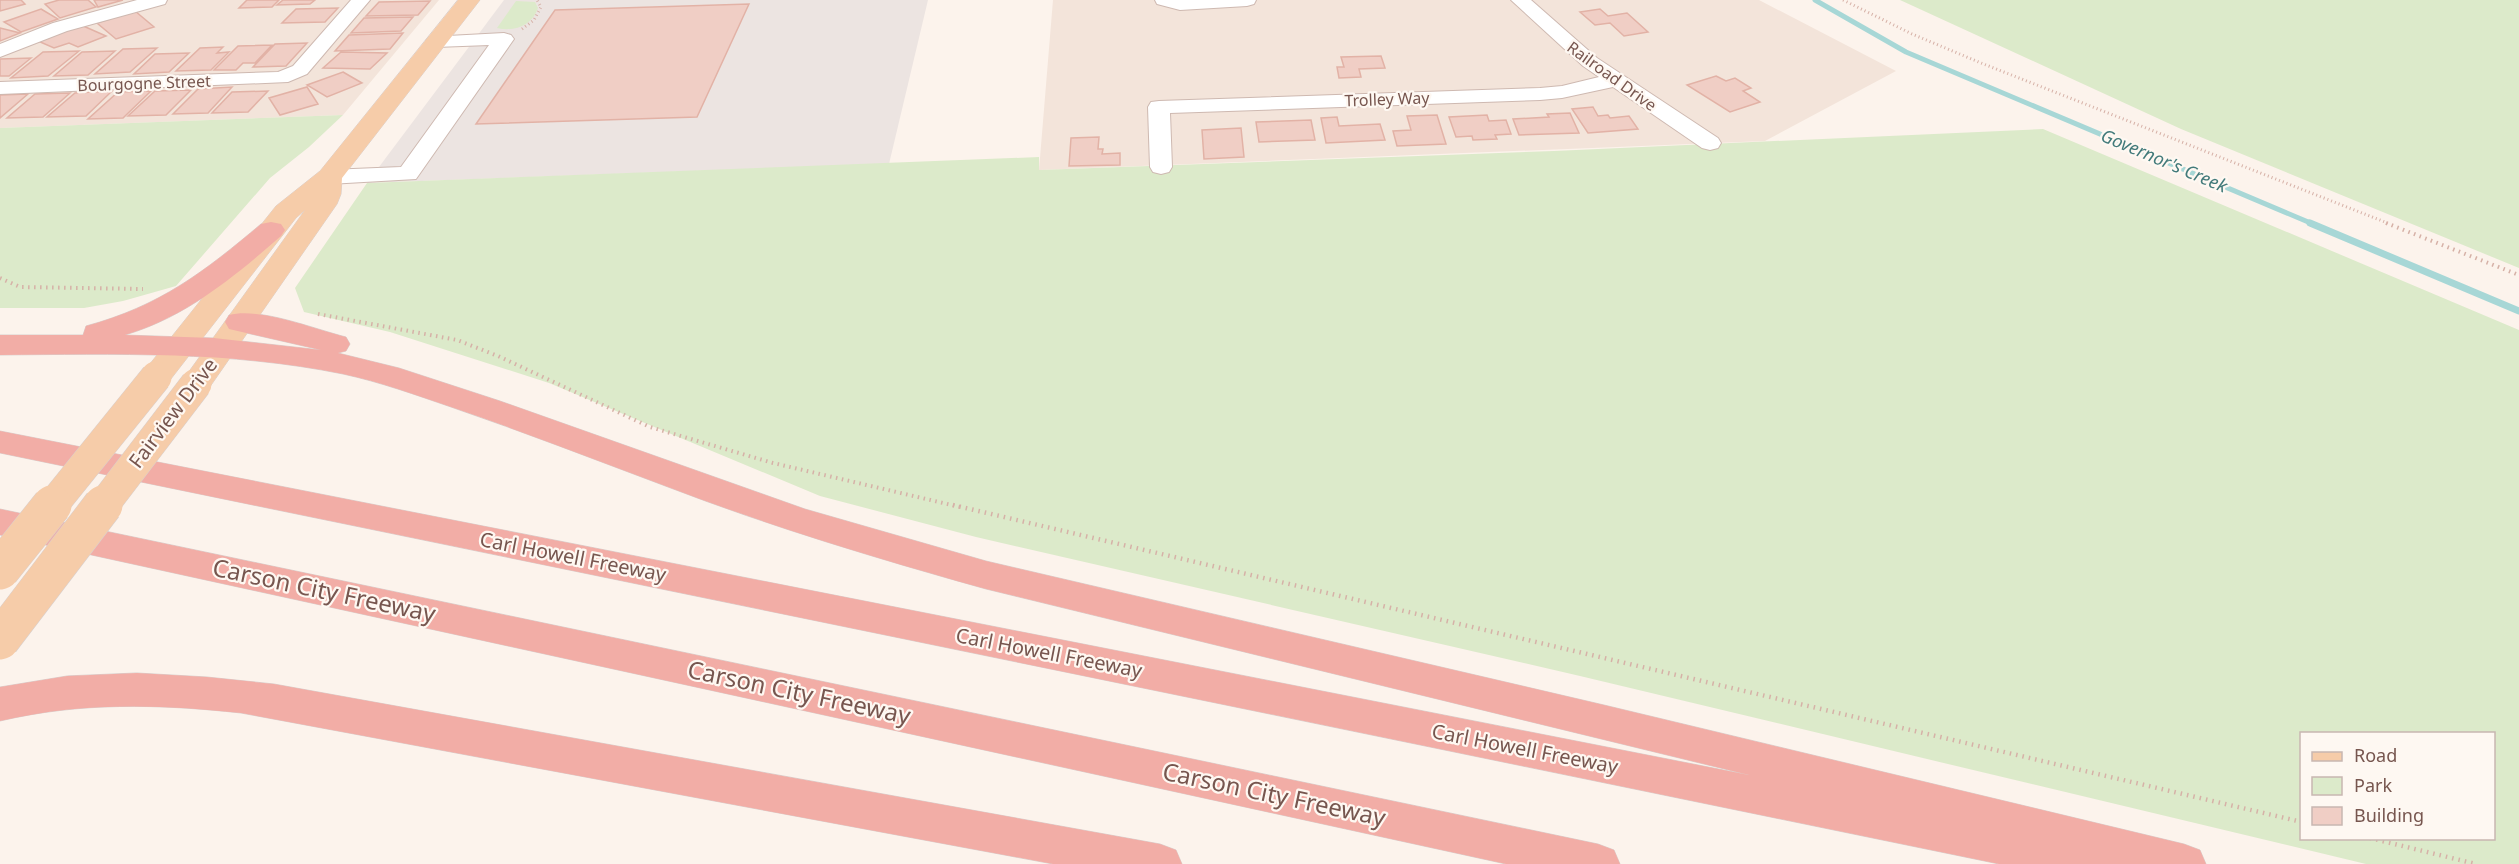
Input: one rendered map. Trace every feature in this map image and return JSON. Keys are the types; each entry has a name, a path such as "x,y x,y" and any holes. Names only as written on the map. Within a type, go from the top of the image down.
{"highway":[{"path":"0,345 92,334 123,326 167,309 209,283 272,230"},
{"path":"240,322 271,327 406,364 473,391 510,415"},
{"path":"0,345 181,344 222,347 354,366 510,415 762,509 965,569 1615,724 2184,864"},
{"name":"Carl Howell Freeway","path":"0,442 2098,864"},
{"name":"Carson City Freeway","path":"0,522 1598,864"},
{"path":"0,530 123,548"},
{"path":"0,705 50,694 132,691 206,694 265,700 1160,864"}],"main road":[{"name":"Fairview Drive","path":"0,570 272,230 296,202 329,177 469,0"},
{"name":"Fairview Drive","path":"0,640 196,384 323,204 328,194 329,177"}],"street":[{"path":"0,51 60,27 158,0"},
{"name":"Bourgogne Street","path":"0,88 270,80 287,77 300,70 361,0"},
{"path":"1164,0 1180,4 1246,0"},
{"name":"Railroad Drive","path":"1520,0 1561,38 1614,80 1710,143"},
{"path":"329,177 408,174 504,39 436,42"},
{"name":"Trolley Way","path":"1161,167 1159,107 1540,94 1562,92 1614,80"}],"path":[{"path":"516,34 539,14 541,7 537,0"},
{"path":"1843,0 1912,34 1981,63 2519,275"},
{"path":"0,278 20,287 151,290"},
{"path":"315,314 331,315 457,340 498,356 650,427 773,463 2300,822"},
{"path":"2378,840 2476,864"}],"shaded area":[{"path":"0,0 439,0 343,115 0,128"},
{"path":"504,0 928,0 889,164 367,183"},
{"path":"1053,0 1759,0 1896,71 1765,141 1039,170"}],"green space":[{"path":"1900,0 2519,0 2519,268 2181,129"},
{"path":"516,1 535,2 538,8 531,19 522,26 510,29 497,28"},
{"path":"343,115 309,147 270,178 176,286 123,301 84,308 0,308 0,128"},
{"path":"2043,129 2519,330 2519,864 2366,864 1580,676 976,537 820,496 549,383 390,332 304,312 295,288 367,183 1039,157 1039,170 1554,151"}],"building":[{"path":"0,0 21,0 25,4 0,11"},
{"path":"59,0 88,0 96,7 60,18 45,4"},
{"path":"94,0 123,0 98,7"},
{"path":"247,0 279,0 272,7 239,8"},
{"path":"283,0 315,0 310,4 277,5"},
{"path":"430,1 418,15 366,16 379,2"},
{"path":"749,4 697,117 476,124 555,10"},
{"path":"338,8 325,22 282,23 296,9"},
{"path":"41,9 58,19 21,32 4,22"},
{"path":"1600,9 1608,16 1627,13 1648,32 1624,36 1610,23 1595,25 1580,12"},
{"path":"135,11 154,27 116,39 97,23"},
{"path":"413,17 401,31 351,33 364,18"},
{"path":"81,25 106,36 78,47 69,43 54,48 38,41"},
{"path":"0,28 20,33 0,41"},
{"path":"403,33 390,49 335,51 349,35"},
{"path":"307,43 286,66 253,67 275,44"},
{"path":"272,45 255,63 243,63 236,70 214,70 238,46"},
{"path":"223,47 217,53 229,52 211,70 176,71 200,48"},
{"path":"157,48 130,72 95,74 123,49"},
{"path":"79,51 48,76 11,78 43,52"},
{"path":"115,51 88,75 54,76 82,52"},
{"path":"341,52 387,53 370,69 323,68"},
{"path":"189,53 169,72 134,74 155,54"},
{"path":"1381,56 1385,68 1359,69 1361,77 1339,78 1337,67 1344,67 1341,57"},
{"path":"31,58 9,76 0,76 0,59"},
{"path":"343,72 362,83 327,97 307,85"},
{"path":"1716,76 1726,81 1735,78 1751,88 1743,91 1760,102 1730,112 1687,85"},
{"path":"232,87 208,113 173,114 198,89"},
{"path":"307,87 318,104 280,115 269,98"},
{"path":"191,90 166,115 128,116 155,91"},
{"path":"112,91 86,116 47,117 75,93"},
{"path":"151,91 123,118 88,119 118,92"},
{"path":"268,91 248,112 212,113 232,92"},
{"path":"70,93 43,117 7,118 35,94"},
{"path":"28,94 0,118 0,95"},
{"path":"1593,107 1598,116 1608,115 1610,118 1629,116 1638,129 1588,133 1572,109"},
{"path":"1570,113 1579,133 1519,135 1513,119 1549,117 1547,114"},
{"path":"1437,115 1446,144 1397,146 1393,131 1411,130 1407,116"},
{"path":"1487,115 1489,121 1506,120 1511,134 1495,135 1497,139 1473,140 1472,136 1456,137 1449,117"},
{"path":"1337,117 1339,126 1380,124 1385,140 1326,143 1321,118"},
{"path":"1311,120 1315,140 1259,142 1256,122"},
{"path":"1241,128 1244,157 1204,159 1202,130"},
{"path":"1099,137 1098,149 1103,149 1102,154 1120,153 1120,165 1069,166 1071,138"}],"waterway":[{"name":"Governor's Creek","path":"1815,0 1906,52 2313,224"},
{"name":"Governor's Creek","path":"2310,223 2519,311"}]}
